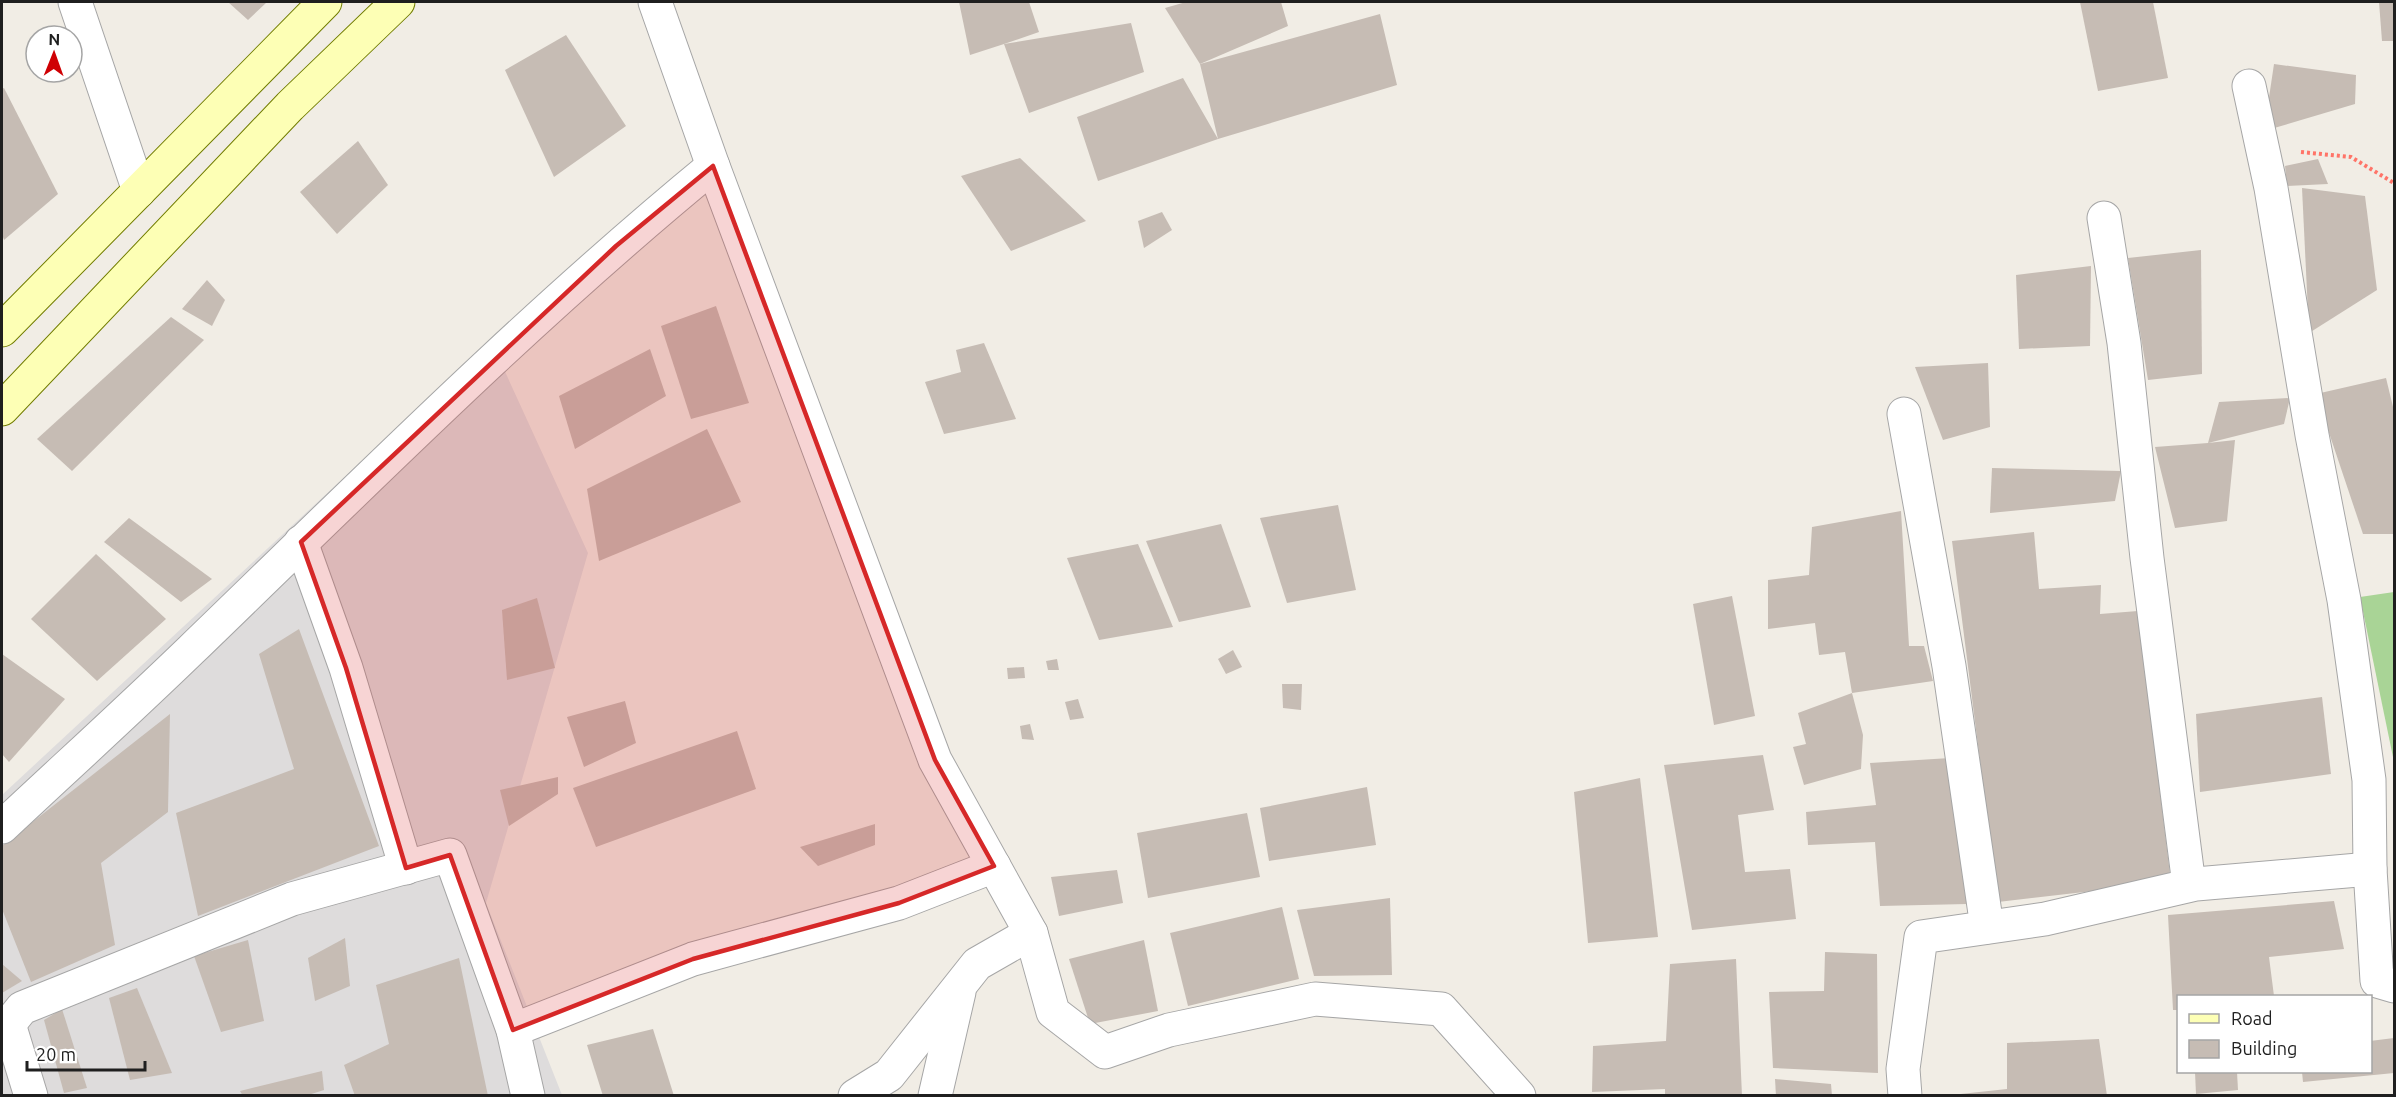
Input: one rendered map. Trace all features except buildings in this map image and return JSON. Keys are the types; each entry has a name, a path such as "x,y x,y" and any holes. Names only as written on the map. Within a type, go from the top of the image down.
{"main road":[{"path":"2,330 325,2"},
{"path":"2,409 290,106 398,2"}],"street":[{"path":"75,2 139,191"},
{"path":"655,2 713,166 936,760 1031,933 1053,1012 1104,1052 1169,1030 1315,999 1441,1009 1520,1095"},
{"path":"2249,86 2344,600 2369,780 2370,869 2377,981 2394,986"},
{"path":"2,827 189,652 417,429 616,246 713,166"},
{"path":"2104,218 2124,343 2147,558 2189,885"},
{"path":"1904,414 1949,666 1987,927"},
{"path":"301,542 346,668 406,868"},
{"path":"32,1095 5,1025 22,1008 292,898 450,855 513,1030 528,1095"},
{"path":"513,1030 693,959 900,903 994,866"},
{"path":"1905,1095 1903,1070 1921,938 2044,919 2189,885 2370,869"},
{"path":"855,1095 889,1075 977,964 1031,933"},
{"path":"935,1095 961,985"}],"path":[{"path":"2262,149 2351,157 2394,183"}],"highlighted area":[{"path":"713,166 935,760 994,866 899,903 693,959 513,1030 450,855 406,868 346,668 301,542 616,246"}],"shaded area":[{"path":"491,341 588,553 486,903 562,1095 2,1096 2,795"}],"green space":[{"path":"2394,592 2394,762 2360,597"}]}
